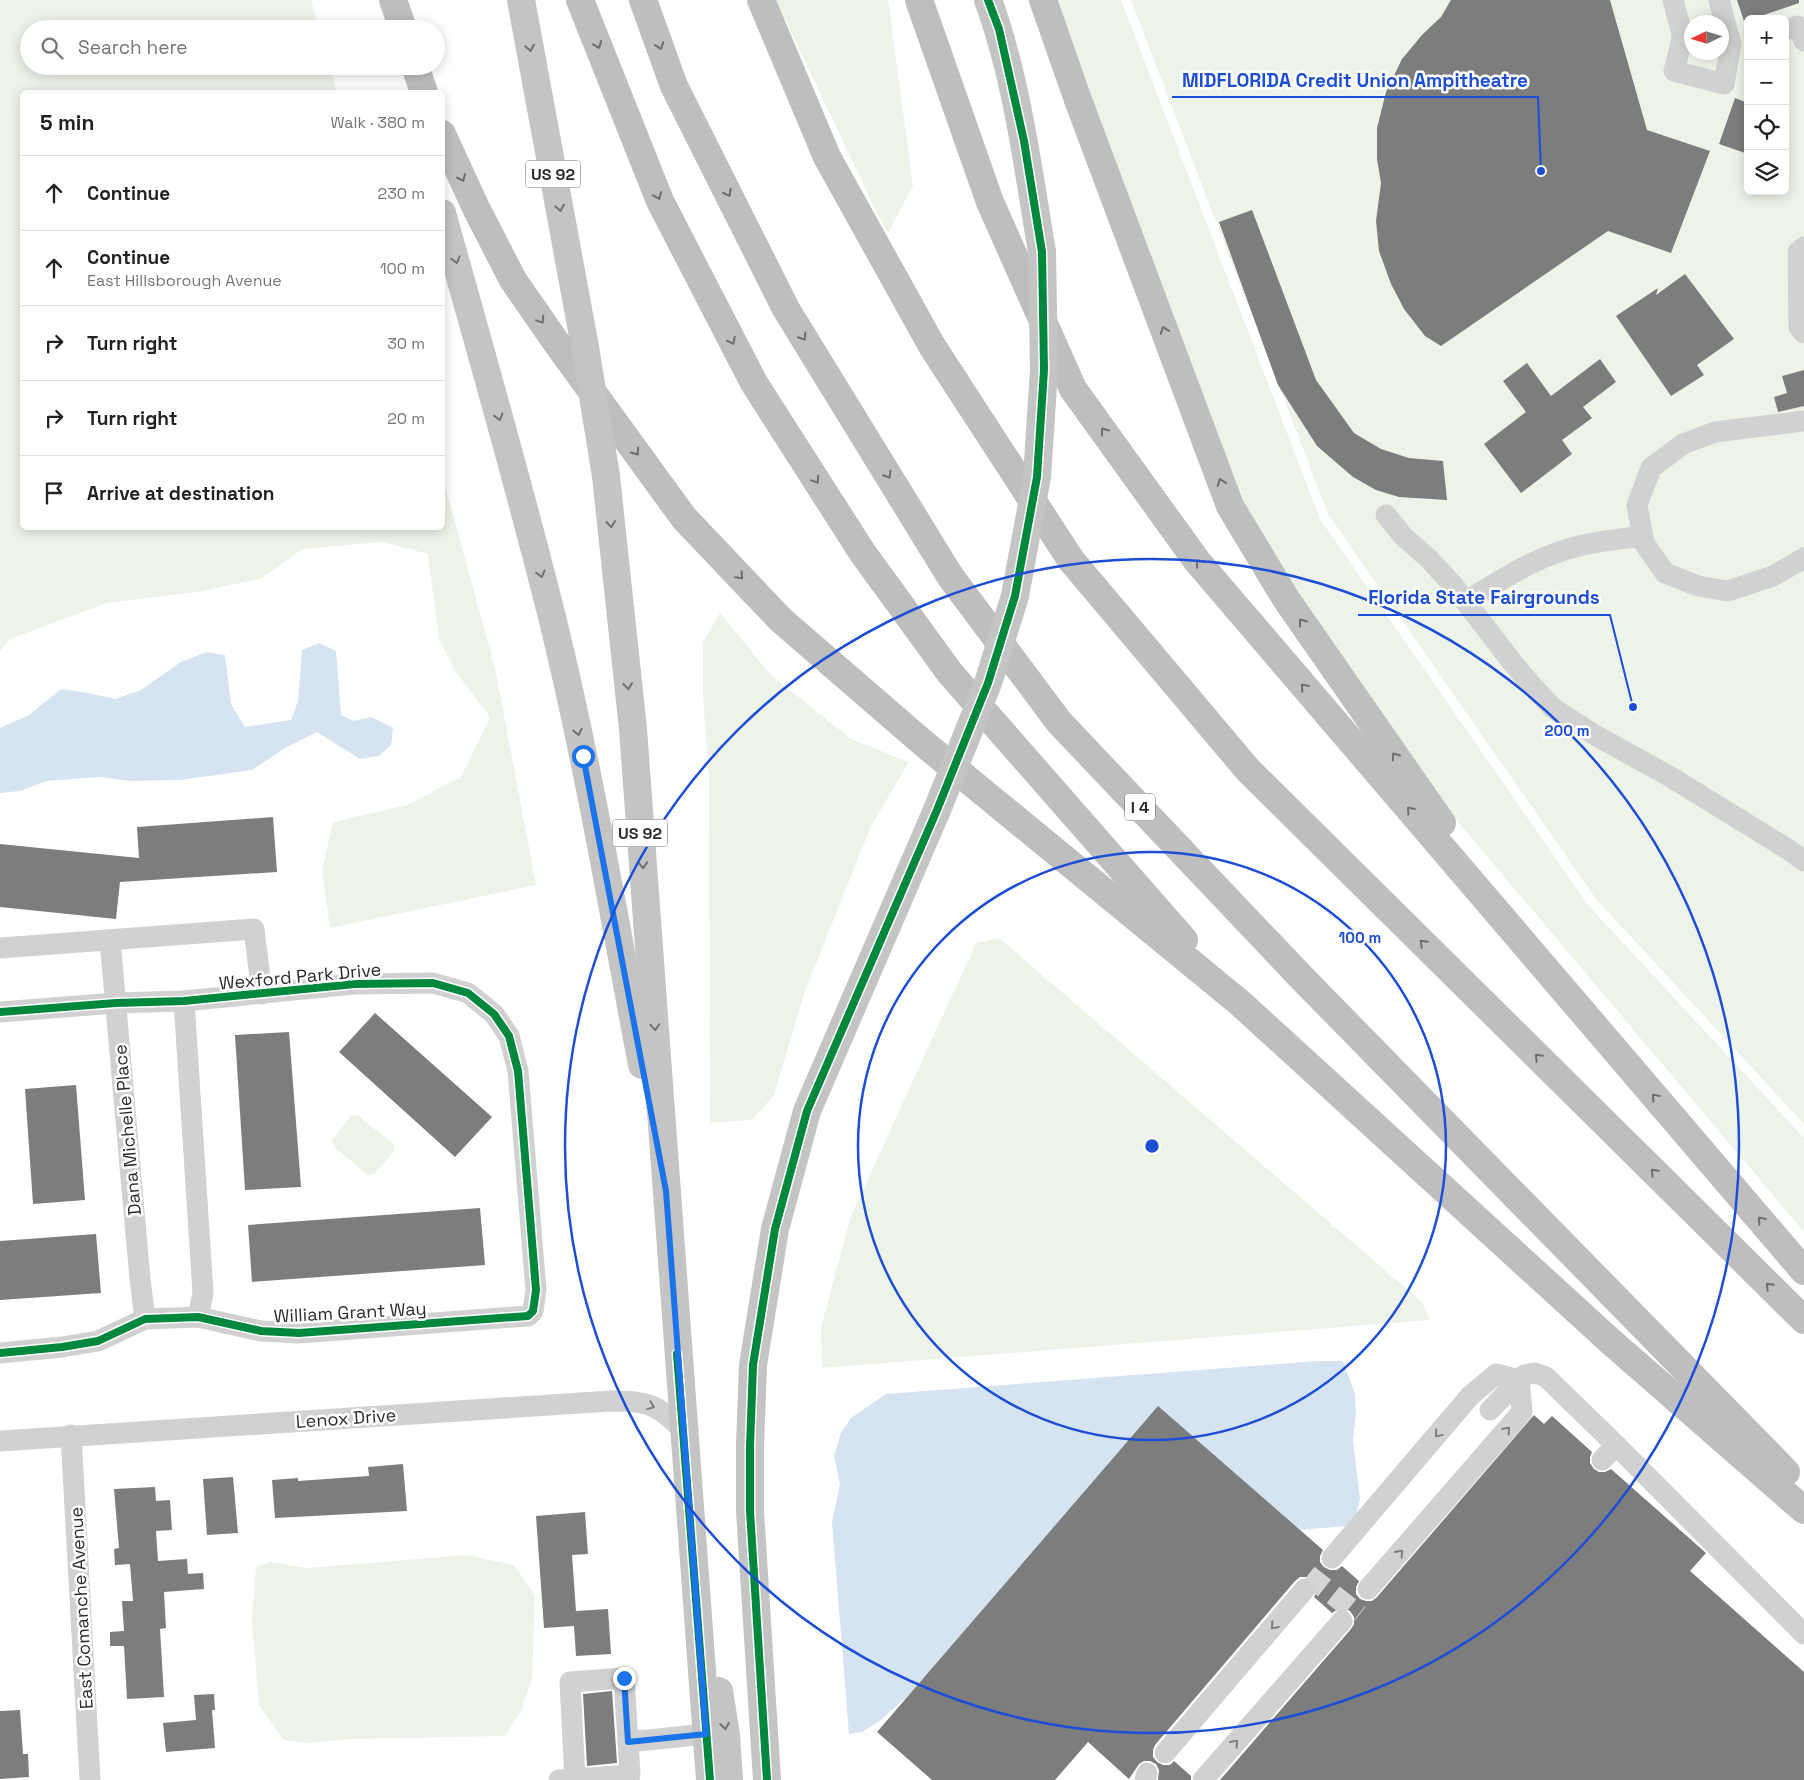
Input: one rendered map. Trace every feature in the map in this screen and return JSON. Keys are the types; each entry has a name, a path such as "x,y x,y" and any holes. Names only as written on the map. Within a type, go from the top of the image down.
{"highway":[{"path":"393,0 400,20"},
{"path":"580,0 660,201 754,383 862,552 950,673 1240,1003"},
{"name":"I 4","path":"643,0 674,86 786,309 950,576 1059,722 1300,976 1804,1491"},
{"path":"761,0 827,157 932,346 1070,560 1248,770 1804,1320"},
{"path":"919,0 990,202 1073,389 1196,561 1804,1271"},
{"path":"1043,0 1081,109 1230,506 1286,600 1532,954"},
{"path":"419,75 423,90"},
{"path":"445,141 476,208 513,280 556,342 684,518 780,620 922,742 1240,1003 1610,1340 1804,1510"}],"main road":[{"path":"386,0 392,20"},
{"name":"US 92","path":"521,0 585,347 606,476 633,729 710,1780"},
{"path":"767,1780 750,1511 750,1446 753,1364 775,1229 807,1111 937,810 988,682 1017,586 1037,477 1044,370 1042,252 1024,141 998,29 988,0"},
{"path":"406,75 410,90"},
{"path":"445,224 499,416 553,622 583,756 666,1191"},
{"path":"698,1628 711,1655 718,1683 726,1735 729,1780"}],"street":[{"path":"1673,0 1682,39 1674,71 1724,84 1739,43 1719,0"},
{"path":"1789,29 1798,26 1804,41"},
{"path":"1804,248 1798,252 1799,327 1804,333"},
{"path":"1804,421 1715,432 1683,444 1651,468 1636,505 1644,543 1665,573 1698,586 1728,591 1773,576 1804,558"},
{"path":"1386,515 1402,536 1429,559 1466,601 1512,662 1553,708 1592,734 1693,791 1804,861"},
{"path":"1466,601 1513,573 1551,554 1594,542 1642,536"},
{"path":"0,948 254,929 262,994"},
{"name":"Dana Michelle Place","path":"110,940 145,1319"},
{"name":"Wexford Park Drive","path":"0,1012 262,994 355,984 433,982 468,993 494,1014 509,1036 518,1071 536,1290 533,1311 528,1316"},
{"path":"184,1000 203,1293 198,1316"},
{"name":"William Grant Way","path":"0,1353 62,1348 98,1341 145,1319 198,1316 261,1331 299,1333 528,1316"},
{"path":"1490,1410 1524,1375 1535,1373 1546,1377 1616,1445 1646,1487 1739,1570 1804,1634"},
{"path":"1332,1558 1470,1396 1496,1374 1519,1380"},
{"path":"1368,1589 1522,1412 1519,1380"},
{"name":"Lenox Drive","path":"0,1441 611,1401 632,1401 654,1406 683,1430"},
{"name":"East Comanche Avenue","path":"71,1435 90,1780"},
{"path":"1602,1460 1616,1445"},
{"path":"1165,1753 1305,1589"},
{"path":"1204,1780 1342,1621"},
{"path":"624,1678 628,1742 630,1775 567,1779 570,1682 624,1678"},
{"path":"628,1742 706,1734"}],"shaded area":[{"path":"0,0 311,0 317,20 20,20 20,75 332,75 336,90 20,90 20,530 445,530 445,485 495,668 536,885 330,928 322,870 333,822 407,805 461,777 490,717 456,672 439,639 428,554 382,542 303,549 260,579 197,592 107,603 10,639 0,651"},
{"path":"776,0 888,0 913,186 888,233 876,211"},
{"path":"1055,0 1121,0 1320,519 1588,905 1804,1138 1804,1232 1437,797 1296,594 1240,502"},
{"path":"1131,0 1804,0 1804,1124 1596,899 1328,514"},
{"path":"720,613 771,675 851,739 909,762 871,826 804,994 774,1095 752,1120 710,1123 709,777 703,698 703,642"},
{"path":"999,938 1422,1302 1430,1320 822,1368 821,1327 851,1216 976,943"},
{"path":"358,1115 394,1144 395,1150 374,1174 368,1175 334,1147 332,1140 351,1116"},
{"path":"467,1555 514,1565 535,1596 532,1678 521,1711 505,1736 353,1739 307,1743 284,1740 259,1705 252,1623 256,1567 270,1562 307,1568"}],"water":[{"path":"319,643 336,651 341,715 354,721 371,717 393,728 391,745 379,756 360,759 317,732 285,748 252,770 180,780 129,781 101,777 47,781 20,791 0,793 0,728 29,715 61,689 115,699 141,690 181,662 207,652 225,655 231,704 245,727 291,720 298,701 302,650"},
{"path":"1318,1361 1343,1361 1355,1394 1356,1413 1353,1441 1360,1499 1356,1515 1347,1526 1032,1552 912,1692 881,1720 862,1732 849,1734 832,1522 840,1484 834,1456 841,1433 851,1418 886,1394"}],"building":[{"path":"1451,0 1610,0 1647,130 1710,151 1671,253 1608,231 1441,346 1425,336 1404,309 1391,284 1379,251 1376,221 1381,183 1377,159 1377,128 1386,92 1402,59 1422,35 1441,17"},
{"path":"1737,0 1799,0 1799,3 1764,15 1744,15 1744,21"},
{"path":"1735,98 1744,101 1744,153 1719,144"},
{"path":"1252,210 1316,380 1354,433 1381,449 1409,458 1443,461 1447,500 1399,497 1376,490 1353,477 1317,446 1278,385 1219,222"},
{"path":"1685,274 1734,339 1697,365 1704,375 1671,396 1616,316 1658,288 1656,295"},
{"path":"1600,359 1616,382 1583,407 1592,418 1562,440 1572,454 1521,493 1484,444 1526,412 1503,381 1527,363 1551,396"},
{"path":"1804,370 1804,406 1778,412 1774,397 1787,393 1782,376"},
{"path":"273,817 277,872 120,882 116,919 0,907 0,844 139,858 137,827"},
{"path":"375,1013 492,1117 455,1157 339,1052"},
{"path":"289,1032 301,1187 245,1190 235,1035"},
{"path":"76,1085 85,1200 33,1204 25,1089"},
{"path":"480,1208 485,1265 252,1282 248,1225"},
{"path":"96,1234 101,1293 0,1300 0,1241"},
{"path":"1158,1406 1323,1550 1320,1562 1324,1567 1330,1570 1337,1570 1342,1566 1359,1581 1356,1587 1356,1594 1360,1599 1366,1601 1372,1601 1377,1597 1534,1415 1544,1424 1552,1416 1592,1452 1590,1463 1594,1469 1599,1472 1605,1472 1611,1469 1706,1553 1690,1571 1804,1672 1804,1780 1220,1780 1354,1624 1354,1617 1350,1611 1338,1609 1332,1613 1314,1597 1317,1591 1317,1584 1313,1579 1300,1577 1155,1745 1153,1757 1157,1762 1163,1765 1170,1765 1174,1761 1191,1776 1191,1780 1158,1780 1159,1770 1156,1764 1150,1761 1144,1761 1139,1764 1129,1779 1088,1742 1055,1780 932,1780 877,1732"},
{"path":"403,1464 407,1511 275,1518 272,1480 298,1478 298,1481 369,1476 368,1467"},
{"path":"233,1477 238,1533 207,1535 203,1479"},
{"path":"155,1487 156,1501 170,1500 172,1530 156,1531 158,1561 187,1559 188,1574 203,1573 204,1589 164,1592 166,1628 160,1629 164,1697 127,1699 124,1646 110,1646 110,1632 124,1631 122,1601 133,1601 130,1564 115,1565 114,1549 119,1548 114,1489"},
{"path":"585,1512 588,1554 572,1555 576,1611 608,1609 611,1654 576,1656 574,1626 544,1628 536,1516"},
{"path":"612,1691 617,1763 587,1766 583,1694"},
{"path":"214,1694 215,1710 212,1710 215,1748 166,1752 163,1723 196,1720 194,1695"},
{"path":"20,1710 23,1754 28,1754 29,1777 0,1779 0,1711"}],"tunnel":[{"path":"1308,1575 1359,1615"}],"cycle path":[{"path":"767,1780 750,1511 750,1446 753,1365 775,1229 807,1111 937,810 988,683 1015,596 1037,477 1044,370 1042,252 1024,141 999,29 988,0"},
{"path":"0,1012 116,1003 184,1001 355,984 433,983 468,993 494,1014 509,1036 518,1071 536,1290 533,1311 528,1316 299,1333 261,1331 198,1317 145,1319 98,1341 62,1347 0,1353"},
{"path":"677,1354 710,1780"}],"place":[{"name":"MIDFLORIDA Credit Union Ampitheatre","path":"1541,171"},
{"name":"Florida State Fairgrounds","path":"1633,707"}],"route":[{"path":"583,756 666,1191 706,1734 628,1742 624,1678"}]}
